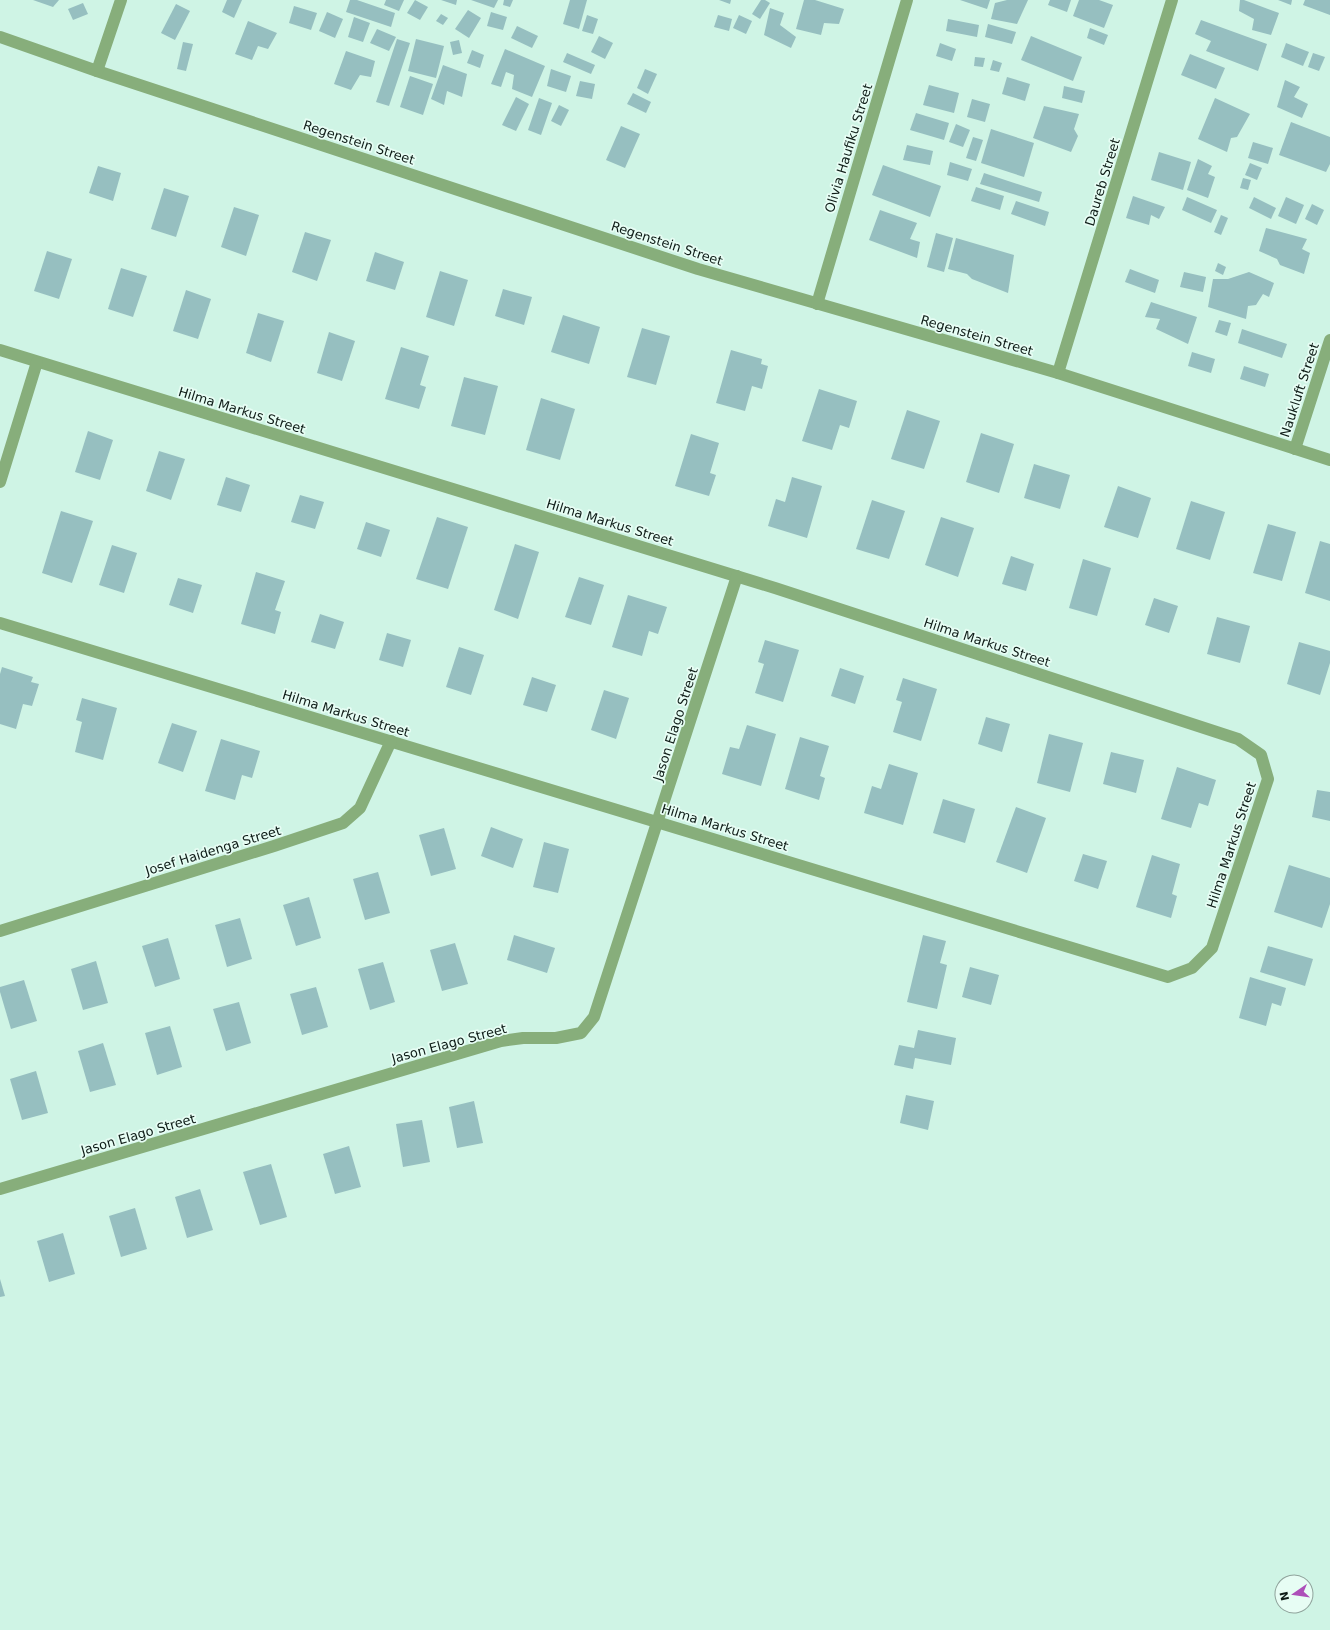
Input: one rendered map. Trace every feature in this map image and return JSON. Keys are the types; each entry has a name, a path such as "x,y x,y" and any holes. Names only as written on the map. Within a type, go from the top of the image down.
{"street":[{"path":"97,71 121,0"},
{"name":"Olivia Haufiku Street","path":"816,304 907,0"},
{"name":"Daureb Street","path":"1058,373 1172,0"},
{"name":"Regenstein Street","path":"0,36 97,71 691,266 816,304 1058,373 1330,460"},
{"name":"Naukluft Street","path":"1295,449 1330,340"},
{"name":"Hilma Markus Street","path":"0,350 737,576 1238,739 1261,755 1268,779 1212,948 1192,968 1168,976 0,622"},
{"path":"0,482 37,362"},
{"name":"Jason Elago Street","path":"0,1189 501,1041 523,1038 556,1038 581,1033 594,1017 737,576"},
{"name":"Josef Haidenga Street","path":"0,931 274,846 343,823 360,808 391,741"}],"building":[{"path":"33,0 59,0 53,7"},
{"path":"227,0 242,0 234,18 222,12"},
{"path":"350,0 357,0 395,13 391,27 346,12"},
{"path":"386,0 404,0 399,11 384,5"},
{"path":"415,0 428,7 420,20 407,13"},
{"path":"441,0 457,0 456,5"},
{"path":"471,0 498,0 494,8"},
{"path":"504,0 513,0 510,7 503,5"},
{"path":"570,0 587,0 579,29 563,24"},
{"path":"719,0 731,0 730,4"},
{"path":"761,0 765,0 770,3 760,19 752,14"},
{"path":"804,0 815,0 844,9 839,24 824,23 821,35 796,29"},
{"path":"960,0 990,0 987,9"},
{"path":"1007,0 1028,0 1017,24 991,19 995,3"},
{"path":"1050,0 1071,0 1067,12 1048,5"},
{"path":"1079,0 1099,0 1113,5 1104,28 1073,16"},
{"path":"1240,0 1244,0 1279,13 1271,35 1252,30 1254,19 1239,11"},
{"path":"1278,0 1292,0 1291,5"},
{"path":"1305,0 1330,0 1330,15 1303,5"},
{"path":"83,3 88,14 73,20 68,9"},
{"path":"176,4 190,11 175,40 161,33"},
{"path":"294,6 317,13 311,30 289,23"},
{"path":"770,8 784,13 780,25 796,37 791,48 764,35"},
{"path":"468,10 481,18 469,38 455,29"},
{"path":"327,12 343,19 335,38 319,31"},
{"path":"491,12 507,17 503,30 487,26"},
{"path":"441,14 448,18 443,25 436,21"},
{"path":"587,15 598,19 593,34 582,31"},
{"path":"718,15 732,19 729,31 714,27"},
{"path":"739,15 752,21 746,34 733,28"},
{"path":"354,17 370,23 363,42 348,37"},
{"path":"948,19 979,25 977,37 946,31"},
{"path":"1201,20 1267,44 1258,71 1206,51 1211,41 1195,34"},
{"path":"248,21 277,33 268,49 258,46 252,60 235,54"},
{"path":"988,24 1016,32 1012,44 985,37"},
{"path":"517,26 538,36 532,48 511,38"},
{"path":"1090,28 1108,35 1104,45 1087,38"},
{"path":"377,29 396,37 389,51 370,43"},
{"path":"599,36 613,43 605,59 591,52"},
{"path":"1031,36 1082,57 1073,81 1021,60"},
{"path":"397,39 410,43 389,106 376,102"},
{"path":"416,39 444,46 436,78 408,71"},
{"path":"459,40 462,53 453,55 450,42"},
{"path":"183,42 193,44 186,71 177,69"},
{"path":"940,43 956,49 952,61 936,56"},
{"path":"1286,43 1309,52 1303,66 1281,57"},
{"path":"505,49 545,66 532,97 512,89 514,75 506,72 501,87 491,84"},
{"path":"472,50 484,55 480,68 467,63"},
{"path":"346,51 375,61 371,77 360,75 351,90 334,84"},
{"path":"567,53 595,65 591,74 563,62"},
{"path":"1313,53 1325,57 1319,71 1308,67"},
{"path":"1190,54 1225,68 1216,89 1181,75"},
{"path":"975,57 985,58 983,67 974,66"},
{"path":"993,60 1002,63 999,72 990,70"},
{"path":"443,65 467,74 462,97 447,91 444,105 431,99"},
{"path":"551,69 571,76 566,92 547,86"},
{"path":"645,69 657,74 648,94 637,88"},
{"path":"410,76 433,84 423,115 400,107"},
{"path":"1007,77 1030,84 1025,101 1002,94"},
{"path":"1285,80 1300,87 1294,97 1308,104 1302,118 1277,107"},
{"path":"580,81 595,84 592,99 576,96"},
{"path":"929,85 959,93 954,113 923,105"},
{"path":"1064,86 1085,91 1082,103 1062,98"},
{"path":"633,93 651,102 646,113 627,104"},
{"path":"516,97 529,104 516,131 502,125"},
{"path":"539,98 552,103 541,135 528,130"},
{"path":"1215,98 1250,114 1237,137 1231,138 1227,152 1198,139"},
{"path":"972,99 990,104 985,122 967,117"},
{"path":"559,105 569,110 561,126 551,121"},
{"path":"1044,106 1079,114 1074,129 1078,136 1071,152 1033,138"},
{"path":"916,113 949,123 944,140 910,130"},
{"path":"1291,122 1330,137 1330,164 1326,172 1279,155"},
{"path":"956,124 970,130 963,147 949,142"},
{"path":"621,126 640,134 625,168 606,160"},
{"path":"991,129 1034,143 1024,177 981,163"},
{"path":"973,137 983,140 976,161 966,158"},
{"path":"1253,142 1273,148 1268,164 1248,158"},
{"path":"907,145 933,151 930,165 903,160"},
{"path":"1159,152 1191,162 1183,190 1151,180"},
{"path":"1198,159 1212,166 1208,174 1215,177 1208,198 1187,190"},
{"path":"950,162 972,169 968,181 947,175"},
{"path":"1250,163 1262,168 1257,180 1245,175"},
{"path":"883,165 941,186 930,217 872,195"},
{"path":"98,166 121,173 113,201 89,193"},
{"path":"984,173 1042,192 1039,202 980,184"},
{"path":"1243,178 1251,180 1248,190 1240,188"},
{"path":"976,187 1004,196 1000,210 971,201"},
{"path":"164,188 189,196 176,237 151,229"},
{"path":"1133,196 1165,207 1159,219 1151,215 1149,225 1126,218"},
{"path":"1187,197 1217,210 1211,223 1182,210"},
{"path":"1254,197 1276,208 1271,219 1249,208"},
{"path":"1286,197 1304,205 1296,224 1278,216"},
{"path":"1016,201 1049,212 1045,226 1011,214"},
{"path":"1312,204 1324,210 1317,225 1305,219"},
{"path":"234,207 259,215 246,256 221,247"},
{"path":"880,210 917,223 910,239 920,242 917,258 869,240"},
{"path":"1221,215 1228,218 1221,235 1214,232"},
{"path":"1266,228 1307,239 1302,249 1310,253 1304,274 1280,265 1277,259 1259,251"},
{"path":"305,232 331,240 317,281 292,272"},
{"path":"936,233 953,238 944,272 927,267"},
{"path":"956,238 1014,255 1008,293 972,279 967,274 948,269"},
{"path":"47,251 72,259 59,299 34,291"},
{"path":"375,252 404,262 395,290 366,281"},
{"path":"1218,263 1226,267 1223,275 1215,271"},
{"path":"121,268 147,276 133,317 108,309"},
{"path":"1130,269 1159,280 1155,293 1125,282"},
{"path":"440,271 468,280 454,326 426,317"},
{"path":"1184,272 1206,277 1203,292 1180,287"},
{"path":"1249,272 1274,283 1269,297 1263,294 1256,305 1248,306 1246,319 1208,307 1213,279 1228,279"},
{"path":"503,289 532,297 524,325 495,316"},
{"path":"186,290 211,299 198,339 173,331"},
{"path":"1151,302 1197,317 1188,344 1156,329 1160,319 1145,317"},
{"path":"258,313 284,321 271,362 246,353"},
{"path":"563,315 600,327 589,364 551,352"},
{"path":"1219,320 1231,323 1227,336 1215,332"},
{"path":"642,328 670,336 656,385 627,377"},
{"path":"1242,329 1287,344 1282,358 1238,343"},
{"path":"329,332 355,341 342,381 317,373"},
{"path":"401,347 429,356 420,385 426,387 419,409 385,399"},
{"path":"731,350 762,359 761,364 768,366 762,389 752,386 745,411 716,403"},
{"path":"1192,352 1215,359 1211,373 1188,366"},
{"path":"1244,366 1269,374 1265,387 1240,379"},
{"path":"464,377 498,386 485,435 451,426"},
{"path":"819,389 857,401 849,428 840,425 832,450 802,441"},
{"path":"541,398 575,409 560,460 526,450"},
{"path":"907,410 940,421 924,469 891,459"},
{"path":"88,431 113,440 100,480 75,472"},
{"path":"981,433 1014,444 999,493 966,482"},
{"path":"691,434 719,443 710,473 716,475 709,496 675,486"},
{"path":"159,451 185,459 171,500 146,491"},
{"path":"1034,464 1070,475 1060,509 1024,498"},
{"path":"226,477 250,485 241,512 217,505"},
{"path":"792,477 822,486 807,538 768,526 776,499 785,502"},
{"path":"1118,486 1151,498 1138,538 1104,527"},
{"path":"300,495 324,502 315,529 291,522"},
{"path":"872,500 905,511 889,559 856,549"},
{"path":"1191,501 1225,512 1210,560 1176,549"},
{"path":"61,511 93,521 72,583 42,573"},
{"path":"437,517 468,527 448,589 416,579"},
{"path":"941,517 974,528 958,577 925,565"},
{"path":"366,522 390,530 381,557 357,549"},
{"path":"1268,524 1296,532 1282,581 1253,573"},
{"path":"1320,541 1330,544 1330,601 1305,593"},
{"path":"515,544 539,552 518,619 494,610"},
{"path":"112,545 137,553 124,593 99,585"},
{"path":"1011,556 1034,564 1026,591 1002,584"},
{"path":"1083,559 1111,568 1097,616 1069,608"},
{"path":"256,572 285,581 275,610 281,612 275,634 241,624"},
{"path":"579,577 604,585 591,625 565,617"},
{"path":"178,578 202,585 193,613 169,605"},
{"path":"628,595 667,607 658,634 649,631 642,656 612,647"},
{"path":"1154,598 1178,606 1169,633 1145,625"},
{"path":"320,614 344,622 335,649 311,642"},
{"path":"1217,617 1250,626 1240,663 1207,654"},
{"path":"387,633 411,640 403,667 379,660"},
{"path":"765,640 799,650 783,702 755,693 764,664 758,662"},
{"path":"1299,642 1330,651 1330,663 1320,695 1287,684"},
{"path":"459,647 484,655 471,695 446,687"},
{"path":"2,667 33,677 31,682 39,684 32,706 23,704 16,729 0,724 0,674"},
{"path":"840,668 864,676 855,704 831,696"},
{"path":"532,677 556,685 547,712 523,705"},
{"path":"903,678 937,689 921,741 893,732 902,702 896,700"},
{"path":"604,690 629,698 616,739 591,730"},
{"path":"82,698 117,708 103,760 75,752 82,722 76,720"},
{"path":"986,717 1010,724 1002,752 978,744"},
{"path":"172,723 197,731 183,772 158,763"},
{"path":"747,725 776,734 761,786 722,774 730,747 739,749"},
{"path":"1049,734 1083,743 1070,792 1037,783"},
{"path":"800,737 829,746 820,776 825,778 819,800 785,789"},
{"path":"221,739 260,751 252,778 242,775 235,800 205,791"},
{"path":"1111,752 1144,760 1136,793 1103,784"},
{"path":"889,764 918,773 903,825 864,813 872,786 881,789"},
{"path":"1177,767 1216,780 1208,806 1199,803 1191,828 1161,819"},
{"path":"1317,790 1330,792 1330,821 1312,817"},
{"path":"943,799 975,809 965,843 933,833"},
{"path":"1016,807 1046,818 1027,873 996,862"},
{"path":"491,827 523,839 513,868 481,856"},
{"path":"444,828 456,869 431,876 419,835"},
{"path":"544,842 569,849 558,893 533,887"},
{"path":"1083,854 1107,861 1098,889 1074,881"},
{"path":"1152,855 1180,864 1172,894 1177,896 1171,918 1136,907"},
{"path":"1289,865 1330,878 1330,904 1322,928 1274,912"},
{"path":"378,872 390,913 365,920 353,879"},
{"path":"309,897 321,938 296,946 283,905"},
{"path":"240,918 252,959 227,967 215,925"},
{"path":"514,935 555,948 547,973 507,960"},
{"path":"923,935 946,941 940,963 947,965 937,1009 907,1002"},
{"path":"168,938 180,979 155,987 142,946"},
{"path":"455,943 468,984 442,991 430,950"},
{"path":"1268,946 1313,959 1305,986 1260,972"},
{"path":"96,961 108,1003 83,1010 71,969"},
{"path":"383,962 395,1002 370,1010 358,969"},
{"path":"970,967 999,975 991,1005 962,997"},
{"path":"1250,977 1286,988 1281,1006 1272,1003 1266,1026 1239,1018"},
{"path":"24,980 37,1021 11,1029 0,992 0,987"},
{"path":"316,987 328,1027 302,1035 290,994"},
{"path":"239,1002 251,1043 226,1051 213,1009"},
{"path":"170,1026 182,1067 157,1075 145,1033"},
{"path":"918,1030 956,1038 951,1065 915,1058 913,1069 894,1065 899,1045 914,1048"},
{"path":"103,1043 116,1085 90,1092 78,1051"},
{"path":"36,1071 48,1113 22,1120 10,1079"},
{"path":"906,1095 934,1101 928,1130 900,1123"},
{"path":"474,1101 483,1143 457,1148 449,1107"},
{"path":"422,1120 430,1162 403,1167 396,1124"},
{"path":"349,1146 361,1187 335,1194 323,1154"},
{"path":"271,1164 287,1217 260,1225 243,1172"},
{"path":"200,1189 213,1230 187,1238 175,1197"},
{"path":"135,1208 147,1249 121,1257 109,1216"},
{"path":"63,1233 75,1274 49,1282 37,1241"},
{"path":"0,1279 5,1296 0,1297"}]}
